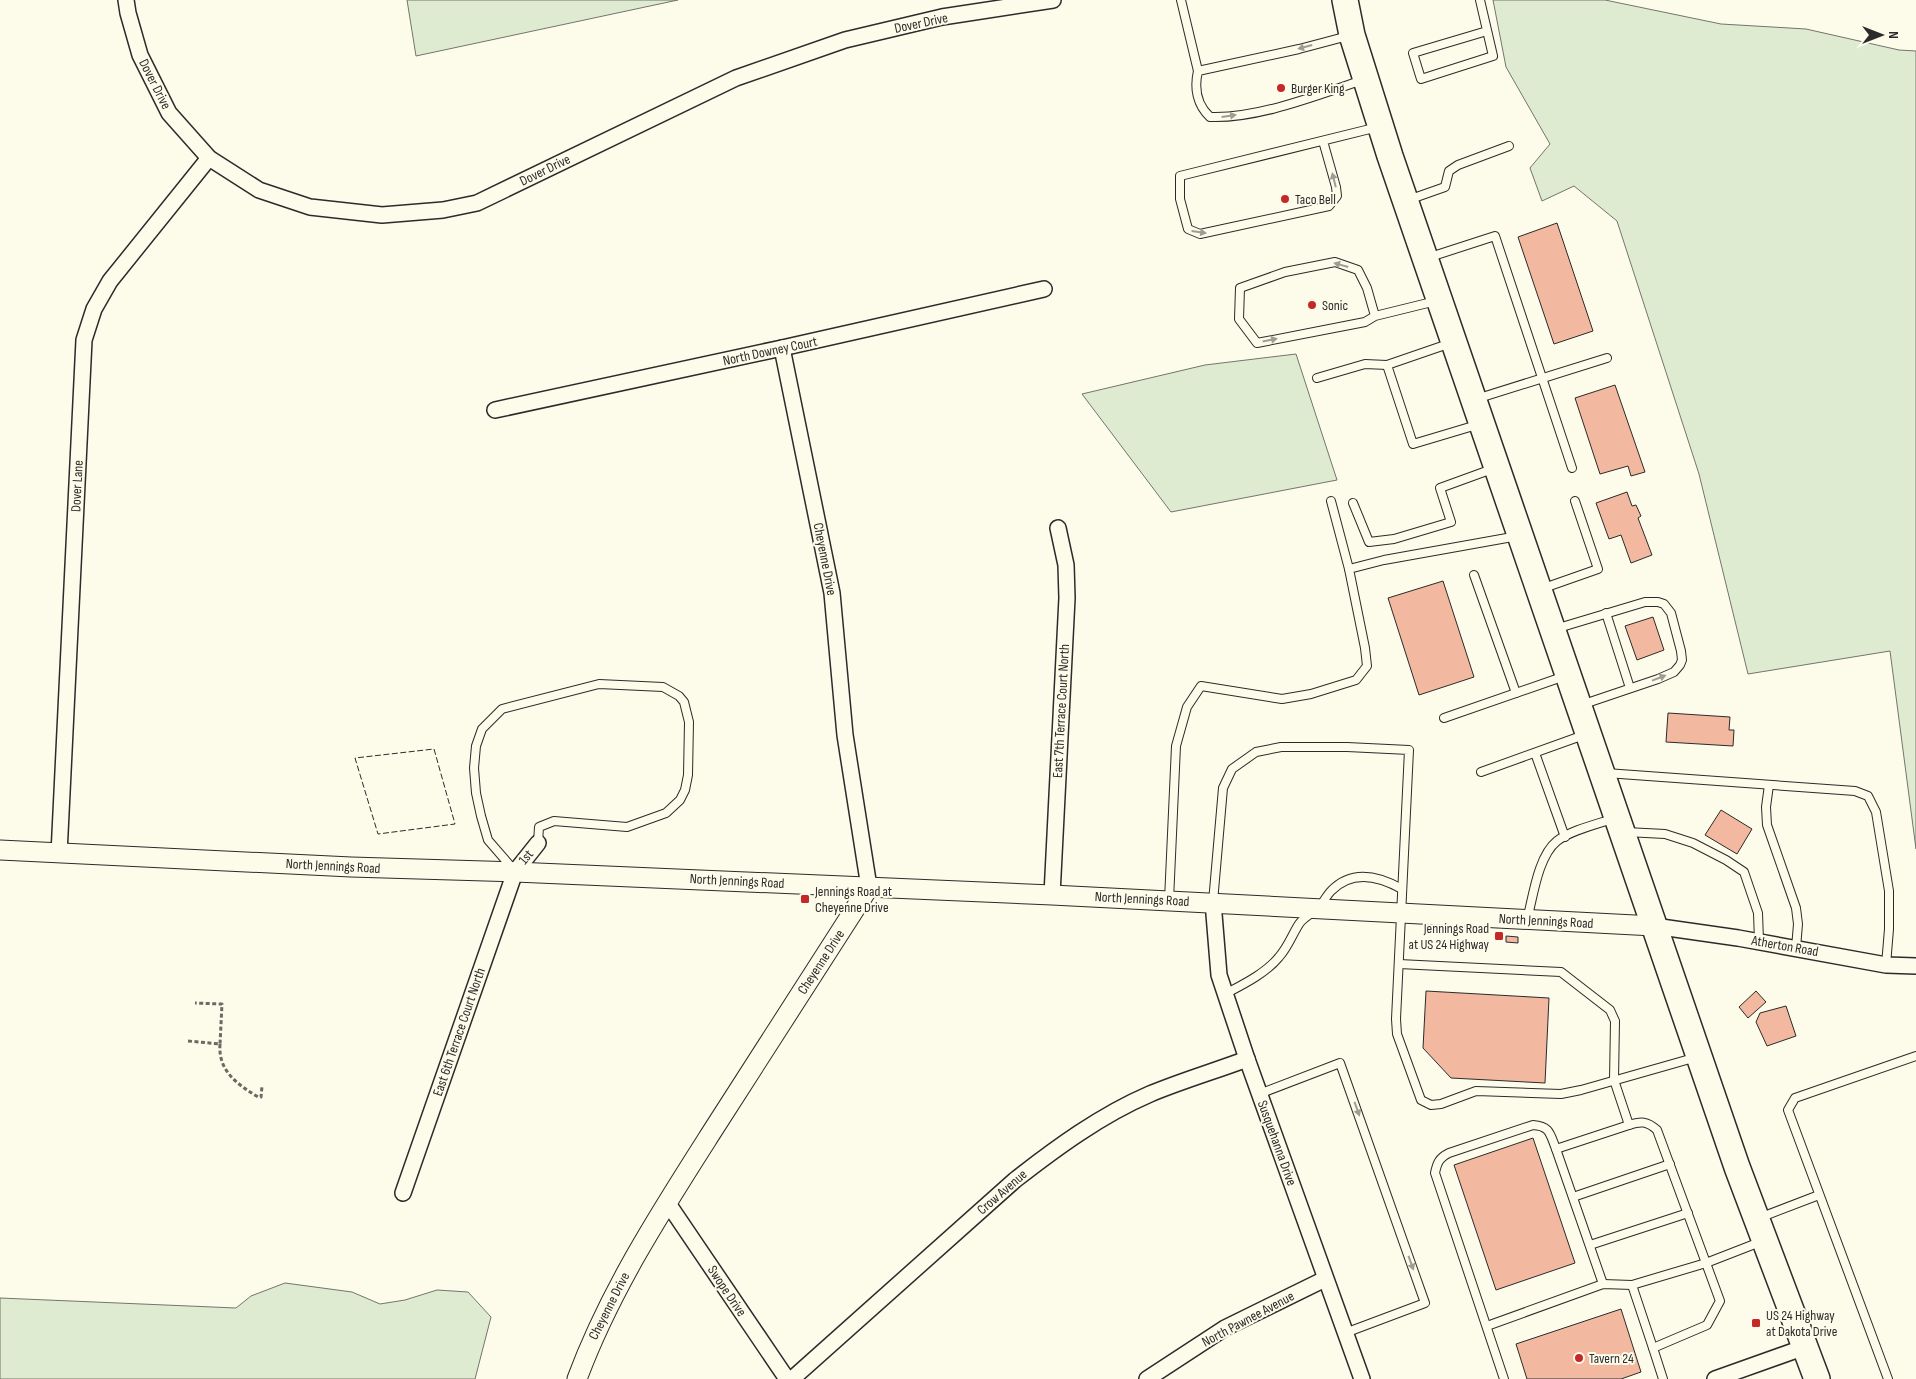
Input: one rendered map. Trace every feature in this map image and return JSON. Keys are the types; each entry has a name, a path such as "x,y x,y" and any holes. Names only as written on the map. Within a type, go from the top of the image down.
{"highway":[{"path":"1345,0 1352,35 1380,127 1496,467 1569,675 1698,1056 1817,1379"}],"street":[{"name":"Dover Drive","path":"126,0 140,55 169,113 208,158 259,190 310,207 382,215 443,210 477,203 736,78 836,43 942,17 1053,0"},
{"name":"Dover Lane","path":"59,854 84,340 94,309 110,281 208,158"},
{"name":"North Downey Court","path":"495,410 1044,289"},
{"name":"Cheyenne Drive","path":"576,1379 588,1348 618,1286 667,1202 869,887 846,735 832,592 782,348"},
{"name":"East 7th Terrace Court North","path":"1052,895 1067,598 1066,565 1058,528"},
{"name":"1st","path":"515,872 538,843"},
{"name":"North Jennings Road","path":"0,850 351,867 515,872 1213,902 1654,926"},
{"name":"East 6th Terrace Court North","path":"403,1193 515,872"},
{"name":"Susquehanna Drive","path":"1213,902 1219,975 1259,1094 1362,1379"},
{"name":"Atherton Road","path":"1654,926 1796,948 1886,965 1916,966"},
{"name":"Crow Avenue","path":"792,1379 1015,1180 1051,1152 1103,1118 1149,1094 1247,1060"},
{"name":"Swope Drive","path":"667,1202 787,1379"},
{"name":"North Pawnee Avenue","path":"1147,1379 1225,1328 1325,1279"},
{"path":"1715,1379 1805,1347"}],"lane":[{"path":"1181,0 1198,71 1195,83 1202,109 1210,117 1224,118 1276,108 1366,80"},
{"path":"1480,0 1487,31 1492,56 1421,79 1413,53 1487,31"},
{"path":"1198,71 1299,49 1352,35"},
{"path":"1324,141 1336,187 1336,196 1329,206 1200,234 1188,229 1180,199 1180,176 1380,127"},
{"path":"1406,201 1445,187 1449,171 1458,165 1509,146"},
{"path":"1426,259 1495,236 1572,468"},
{"path":"1375,316 1367,288 1358,270 1335,262 1285,272 1240,288 1239,319 1257,342 1365,322 1375,316 1440,300"},
{"path":"1317,378 1365,364 1387,365 1454,342"},
{"path":"1474,400 1607,358"},
{"path":"1387,365 1412,444 1482,424"},
{"path":"1353,503 1369,542 1394,539 1451,522 1440,488 1496,467"},
{"path":"1169,900 1176,746 1187,707 1201,686 1282,700 1311,694 1356,680 1368,666 1349,569 1331,502"},
{"path":"1539,590 1598,569 1574,502"},
{"path":"1349,569 1384,560 1520,536"},
{"path":"1474,575 1516,693"},
{"path":"1552,630 1635,604 1654,602 1664,604 1671,613 1682,651 1680,666 1674,672 1658,679 1579,706"},
{"path":"1606,613 1630,688"},
{"path":"1444,718 1569,675"},
{"path":"515,872 488,840 481,816 476,793 474,768 476,746 482,729 502,709 599,684 663,687 679,696 684,702 688,722 688,775 685,790 680,800 666,813 627,827 554,821 539,826 538,843"},
{"path":"1481,772 1589,734"},
{"path":"1213,902 1223,788 1232,769 1256,752 1281,747 1347,746 1409,750 1397,1034 1421,1100 1431,1105 1442,1104 1476,1091 1561,1094 1698,1056"},
{"path":"1534,753 1565,836"},
{"path":"1602,772 1855,791 1868,796 1876,812 1889,891 1889,929 1886,965"},
{"path":"1769,785 1766,807 1767,826 1796,908 1798,924 1796,948"},
{"path":"1528,920 1540,870 1548,850 1565,836 1619,825 1665,834 1693,843 1726,860 1744,872 1758,912 1759,942"},
{"path":"1225,994 1251,980 1279,958 1300,922 1318,908 1331,890 1348,880 1367,876 1386,880 1402,889"},
{"path":"1399,964 1562,972 1610,1010 1614,1021 1614,1080 1629,1125"},
{"path":"1888,1379 1788,1110 1795,1098 1916,1056"},
{"path":"1259,1094 1340,1064 1425,1303 1345,1333"},
{"path":"1556,1149 1641,1121 1646,1122 1657,1130 1720,1301 1707,1325 1653,1348"},
{"path":"1504,1379 1435,1173 1437,1163 1442,1156 1532,1125 1543,1126 1548,1130 1556,1149 1604,1284"},
{"path":"1573,1197 1670,1164"},
{"path":"1487,1326 1604,1284 1632,1285 1706,1263 1819,1195"},
{"path":"1590,1245 1688,1213"},
{"path":"1632,1285 1663,1379"}],"path":[{"path":"195,1003 222,1004 219,1052 222,1064 232,1079 260,1098 262,1086"},
{"path":"188,1041 220,1044"}],"green space":[{"path":"407,0 678,0 416,56"},
{"path":"1493,0 1605,0 1721,24 1806,29 1899,50 1916,51 1916,849 1890,651 1748,674 1699,474 1617,221 1574,186 1542,201 1530,168 1550,144 1506,67"},
{"path":"1296,354 1337,480 1171,512 1082,394 1205,365"},
{"path":"285,1283 352,1292 380,1304 405,1300 437,1290 468,1292 491,1317 475,1379 0,1379 0,1298 236,1308 251,1296"}],"building":[{"path":"1557,223 1593,331 1554,344 1518,237"},
{"path":"1615,385 1645,472 1631,476 1628,466 1600,474 1575,398"},
{"path":"1627,492 1632,506 1636,505 1641,516 1638,518 1652,555 1631,563 1621,535 1609,539 1596,503"},
{"path":"1443,581 1474,677 1419,695 1388,598"},
{"path":"1653,617 1664,650 1637,660 1625,626"},
{"path":"1668,713 1730,717 1729,730 1734,730 1733,746 1666,742"},
{"path":"1721,810 1752,829 1737,854 1705,835"},
{"path":"1506,936 1518,937 1518,943 1506,942"},
{"path":"1426,991 1549,998 1545,1083 1451,1078 1423,1048"},
{"path":"1756,991 1766,1002 1748,1018 1739,1007"},
{"path":"1786,1006 1796,1036 1767,1046 1756,1022 1760,1013"},
{"path":"1533,1138 1575,1263 1496,1290 1454,1165"},
{"name":"Tavern 24","path":"1621,1309 1641,1372 1621,1379 1527,1379 1516,1344"}],"fence":[{"path":"434,749 455,824 378,834 355,758 434,749"}],"place":[{"name":"Burger King","path":"1281,88"},
{"name":"Taco Bell","path":"1285,199"},
{"name":"Sonic","path":"1312,305"},
{"name":"Jennings Road at Cheyenne Drive","path":"805,899"},
{"name":"Jennings Road at US 24 Highway","path":"1499,936"},
{"name":"US 24 Highway at Dakota Drive","path":"1756,1323"},
{"name":"Tavern 24","path":"1579,1358"}]}
